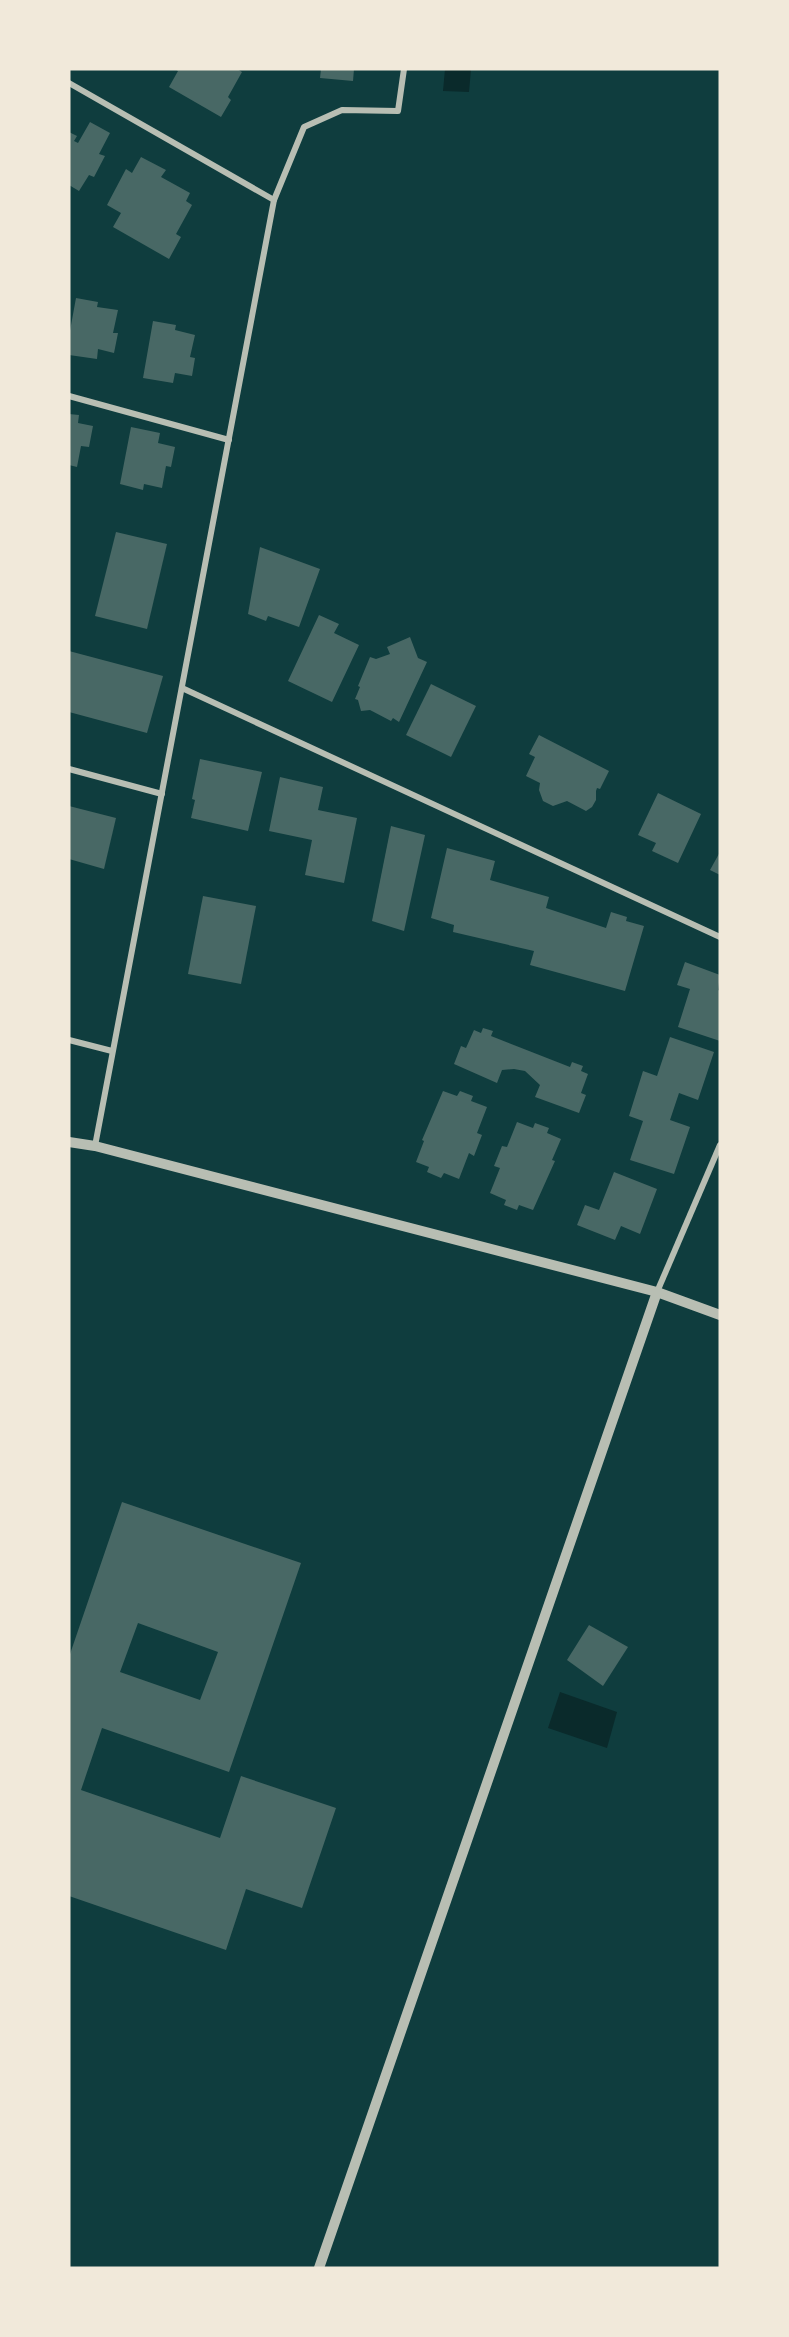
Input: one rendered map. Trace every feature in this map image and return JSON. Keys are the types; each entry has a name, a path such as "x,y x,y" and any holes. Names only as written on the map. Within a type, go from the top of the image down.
{"street":[{"path":"95,1146 274,200 304,127 342,110 398,111 404,69"},
{"path":"69,83 274,200"},
{"path":"69,396 229,440"},
{"path":"182,688 720,937"},
{"path":"69,769 162,794"},
{"path":"69,1040 112,1051"},
{"path":"69,1142 95,1146 657,1292 720,1315"},
{"path":"319,2268 657,1292 720,1145"}],"water":[{"path":"445,69 471,69 469,92 443,91"},
{"path":"560,1692 617,1712 607,1748 548,1728"}],"building":[{"path":"175,69 237,69 242,72 228,97 231,100 221,117 169,87 178,71"},
{"path":"321,69 354,69 353,81 320,78"},
{"path":"90,122 110,133 99,154 105,156 94,177 89,175 79,191 69,185 69,132 77,136 74,141 78,143"},
{"path":"141,157 166,170 161,177 190,193 186,201 192,205 176,234 181,237 169,259 113,227 121,213 107,205 126,169 132,173"},
{"path":"76,298 98,302 97,307 118,310 113,333 118,333 114,353 98,349 97,359 69,355 69,336"},
{"path":"153,321 176,325 175,330 195,335 190,357 195,358 192,376 175,373 173,383 143,378"},
{"path":"69,414 79,415 78,423 93,426 89,447 81,446 77,467 69,465"},
{"path":"131,427 160,433 158,443 175,447 171,467 166,466 162,488 144,484 143,490 120,484"},
{"path":"116,532 167,544 147,629 95,616"},
{"path":"260,547 320,569 299,627 268,616 266,621 248,614"},
{"path":"319,615 339,624 334,633 359,645 332,702 288,681"},
{"path":"410,637 418,658 427,662 399,722 393,718 391,721 370,710 361,711 358,700 355,699 370,657 376,659 390,654 387,647"},
{"path":"69,651 163,676 147,733 69,712"},
{"path":"431,684 476,706 451,757 406,735"},
{"path":"539,735 609,771 600,789 597,788 596,800 592,807 586,811 567,801 553,806 543,801 539,790 540,783 526,776 535,757 529,754"},
{"path":"200,759 262,772 248,831 191,818 195,800 192,799"},
{"path":"280,777 323,787 318,810 357,818 344,883 305,875 312,840 269,831"},
{"path":"658,793 701,814 678,863 652,851 656,843 638,835"},
{"path":"69,806 116,818 104,869 69,859"},
{"path":"391,826 425,835 404,931 372,921"},
{"path":"447,848 495,861 490,880 549,897 546,908 606,928 611,912 627,917 626,921 644,926 625,991 530,965 534,951 453,932 454,925 431,918"},
{"path":"720,852 720,875 710,870"},
{"path":"203,896 256,906 241,984 188,974"},
{"path":"685,962 720,975 718,990 720,991 720,1041 678,1027 690,989 677,985"},
{"path":"483,1028 493,1031 491,1036 570,1067 572,1062 583,1066 581,1071 588,1074 581,1093 586,1095 579,1113 535,1097 540,1085 525,1071 502,1070 497,1083 454,1064 461,1046 466,1048 474,1030 481,1033"},
{"path":"670,1037 714,1052 698,1100 679,1093 670,1120 690,1127 674,1174 630,1160 643,1121 629,1116 643,1071 657,1076"},
{"path":"443,1091 457,1096 460,1091 473,1096 471,1101 487,1107 477,1133 482,1135 474,1156 469,1153 459,1179 444,1173 441,1178 427,1172 429,1167 416,1162 424,1141 422,1140"},
{"path":"517,1122 533,1128 535,1123 549,1128 547,1133 561,1139 552,1160 555,1161 533,1210 519,1205 517,1210 504,1205 506,1200 490,1193 500,1168 494,1166 502,1146 507,1147"},
{"path":"614,1172 657,1189 640,1234 621,1226 615,1240 577,1225 585,1205 599,1210"},
{"path":"122,1502 301,1563 229,1772 102,1728 81,1790 220,1838 241,1776 336,1808 302,1908 246,1889 226,1950 69,1896 69,1657","holes":["138,1623 218,1652 200,1700 120,1672"]},
{"path":"589,1625 628,1647 603,1686 567,1660"}]}
